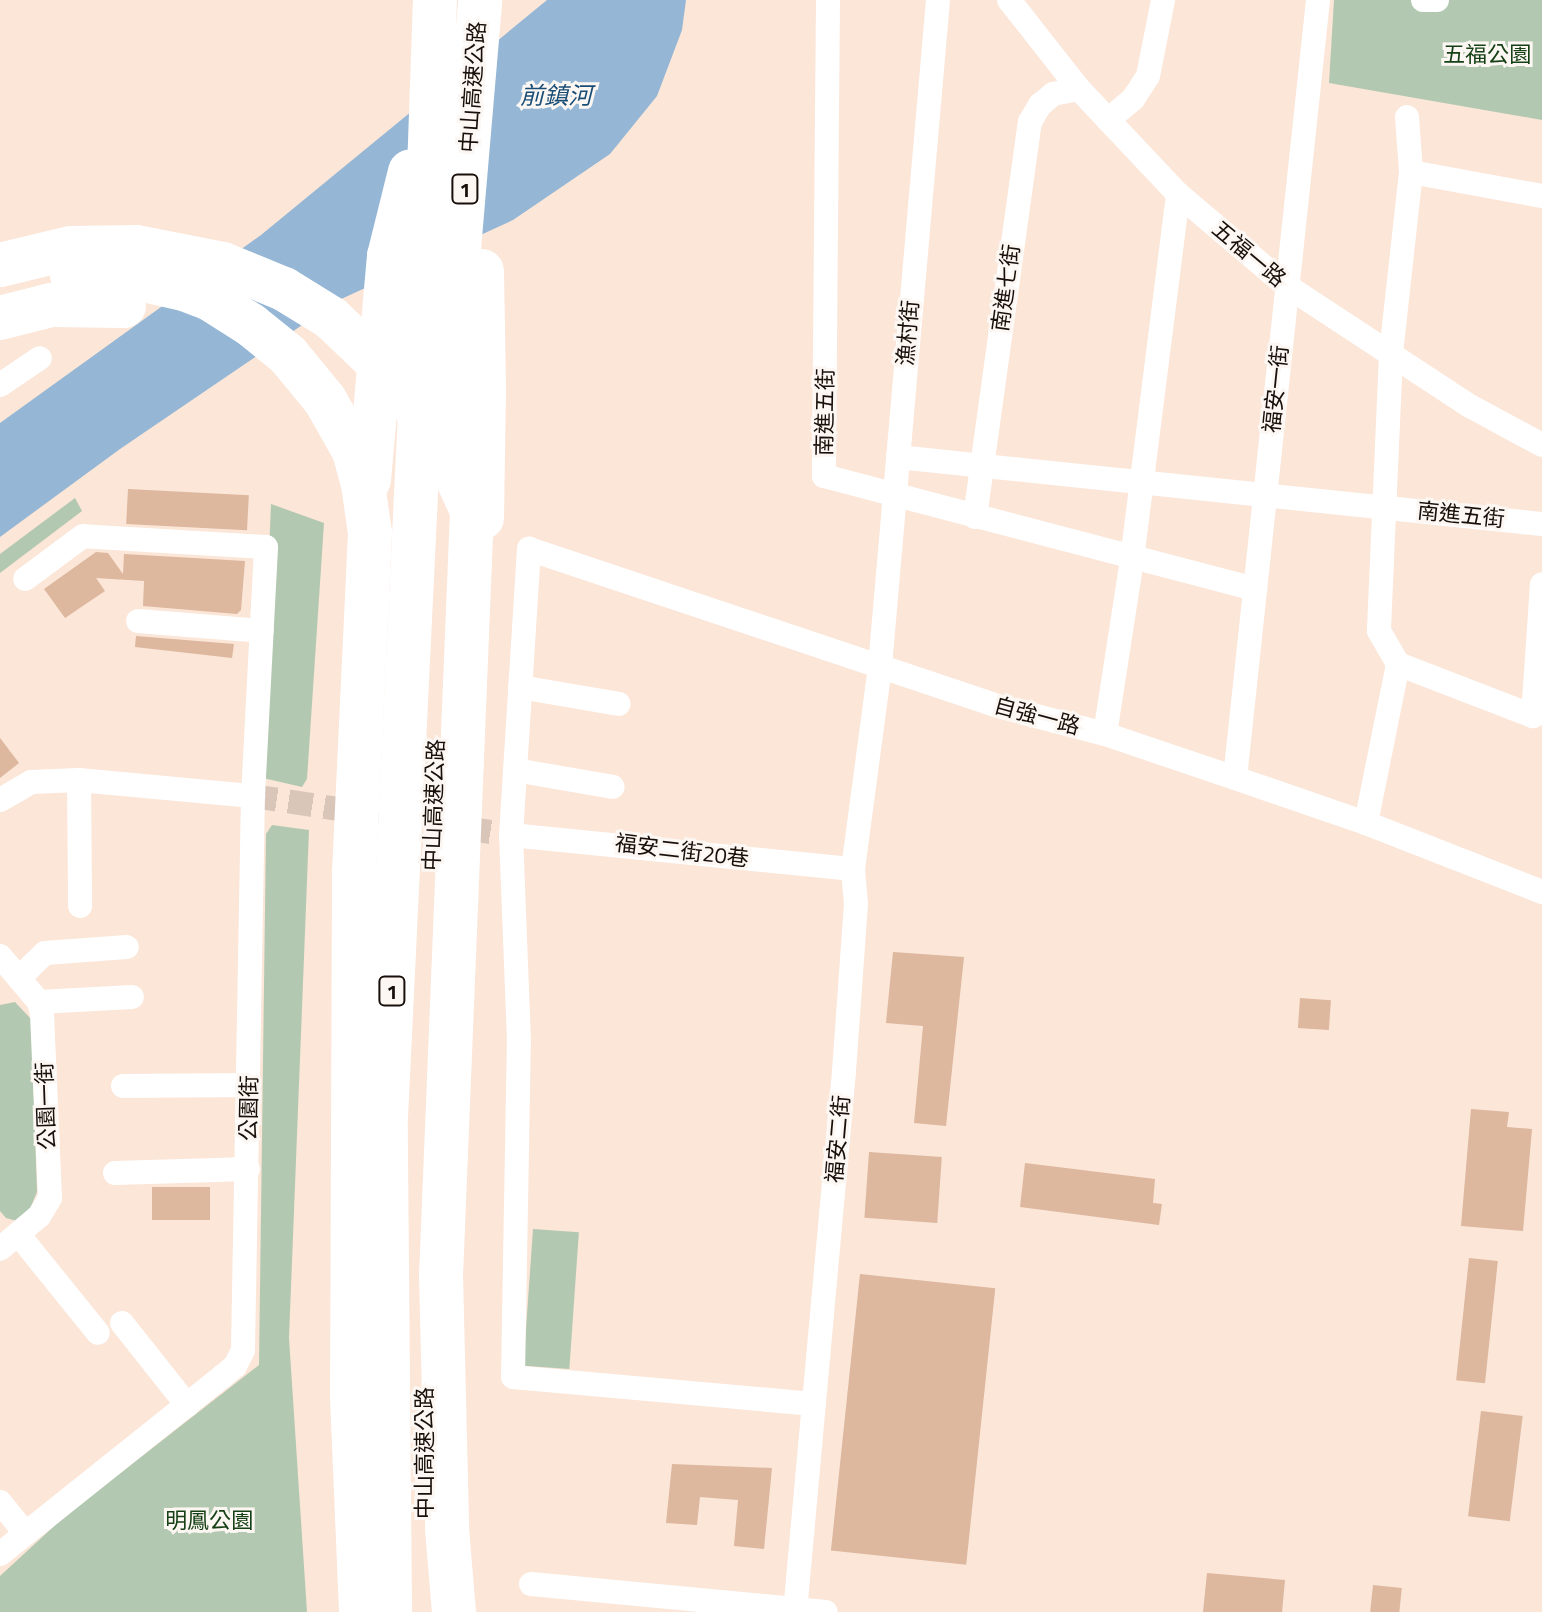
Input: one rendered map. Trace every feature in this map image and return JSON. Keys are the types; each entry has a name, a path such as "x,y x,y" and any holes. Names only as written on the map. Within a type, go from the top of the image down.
{"highway":[{"name":"中山高速公路","path":"390,1612 386,1117 422,371 435,0"},
{"name":"中山高速公路","path":"427,1612 426,1088 448,377 480,0"},
{"path":"342,1612 333,1348 337,851 389,256 430,92"},
{"path":"454,1612 463,1357 468,812 481,566 484,404 481,243 473,108"},
{"path":"0,238 72,227 130,224 240,247 292,272 345,306 367,326 432,401 466,475 472,511 441,1275 447,1529 454,1612"},
{"path":"0,265 71,248 137,247 223,264 284,289 331,318 393,377 441,443 472,511"},
{"path":"0,292 63,276 110,276 184,289 235,314 288,355 337,416 354,451 363,484 369,549 354,876 352,1397 361,1612"},
{"path":"0,318 51,305 124,306 189,320 248,348 298,392 335,446 359,505 369,549"}],"street":[{"name":"南進五街","path":"828,0 824,476 1255,589"},
{"name":"漁村街","path":"880,666 938,0"},
{"name":"五福一路","path":"1009,0 1079,89 1178,194 1287,286 1470,406 1542,445"},
{"path":"1108,120 1133,99 1148,76 1163,0"},
{"name":"福安一街","path":"1235,778 1318,0"},
{"name":"南進七街","path":"975,517 1030,122 1040,105 1053,94 1079,89"},
{"path":"1407,117 1411,172 1391,354 1379,631 1398,664 1533,716 1542,584"},
{"path":"1411,172 1542,196"},
{"path":"1105,734 1132,559 1178,194"},
{"path":"0,385 40,358"},
{"name":"南進五街","path":"898,457 1542,524"},
{"name":"公園街","path":"0,1554 235,1366 243,1350 253,796 266,547 83,536 25,579"},
{"name":"自強一路","path":"520,687 529,549 998,706 1105,734 1235,778 1366,823 1542,892"},
{"path":"138,621 262,631"},
{"path":"1366,823 1398,664"},
{"name":"福安二街","path":"795,1610 855,919 853,869 880,666"},
{"path":"619,704 520,687 511,835 519,1042 513,1377 814,1404"},
{"path":"515,770 613,787"},
{"path":"79,780 80,906"},
{"path":"1,797 31,782 79,780 253,796"},
{"name":"福安二街20巷","path":"511,835 853,869"},
{"path":"19,978 45,953 127,947"},
{"path":"0,956 39,1002 132,997"},
{"name":"公園一街","path":"9,1241 47,1208 50,1198 39,1002"},
{"path":"123,1086 249,1085"},
{"path":"115,1173 248,1169"},
{"path":"9,1241 98,1333"},
{"path":"122,1323 187,1405"},
{"path":"0,1502 25,1533"},
{"path":"531,1584 826,1612"}],"green space":[{"name":"五福公園","path":"1334,0 1542,0 1542,120 1329,83"},
{"path":"75,498 82,511 0,573 0,554"},
{"path":"271,504 324,523 307,779 302,787 263,778 260,770"},
{"name":"明鳳公園","path":"272,825 309,830 289,1338 307,1612 0,1612 0,1576 64,1517 259,1365 266,834"},
{"path":"15,1002 31,1019 37,1192 30,1209 17,1221 6,1218 0,1211 0,1005"},
{"path":"533,1229 579,1232 569,1369 523,1366"}],"water":[{"name":"前鎮河","path":"547,0 686,0 682,30 657,96 610,154 513,220 339,300 120,449 0,537 0,423 261,235"}],"building":[{"path":"128,489 249,495 247,530 126,524"},
{"path":"96,552 108,553 123,574 124,554 245,561 241,610 237,614 143,606 144,581 96,578 105,591 65,618 44,589"},
{"path":"136,636 234,644 232,658 135,647"},
{"path":"0,738 19,763 0,778"},
{"path":"893,952 964,957 946,1126 914,1123 923,1026 886,1023"},
{"path":"1300,998 1331,1000 1329,1030 1298,1028"},
{"path":"1471,1109 1509,1112 1507,1127 1532,1129 1523,1231 1461,1226"},
{"path":"869,1152 942,1157 937,1223 864,1218"},
{"path":"1025,1163 1155,1179 1153,1203 1162,1204 1159,1225 1020,1207"},
{"path":"152,1187 210,1187 210,1220 152,1220"},
{"path":"1469,1258 1498,1261 1485,1383 1456,1380"},
{"path":"860,1274 995,1288 966,1565 831,1550"},
{"path":"1481,1411 1523,1416 1510,1521 1468,1516"},
{"path":"672,1464 772,1468 764,1549 734,1546 738,1500 700,1497 697,1525 666,1523"},
{"path":"1207,1573 1285,1580 1282,1612 1203,1612"},
{"path":"1373,1585 1402,1588 1399,1612 1370,1612"}],"tunnel":[{"path":"253,796 511,835"}]}
